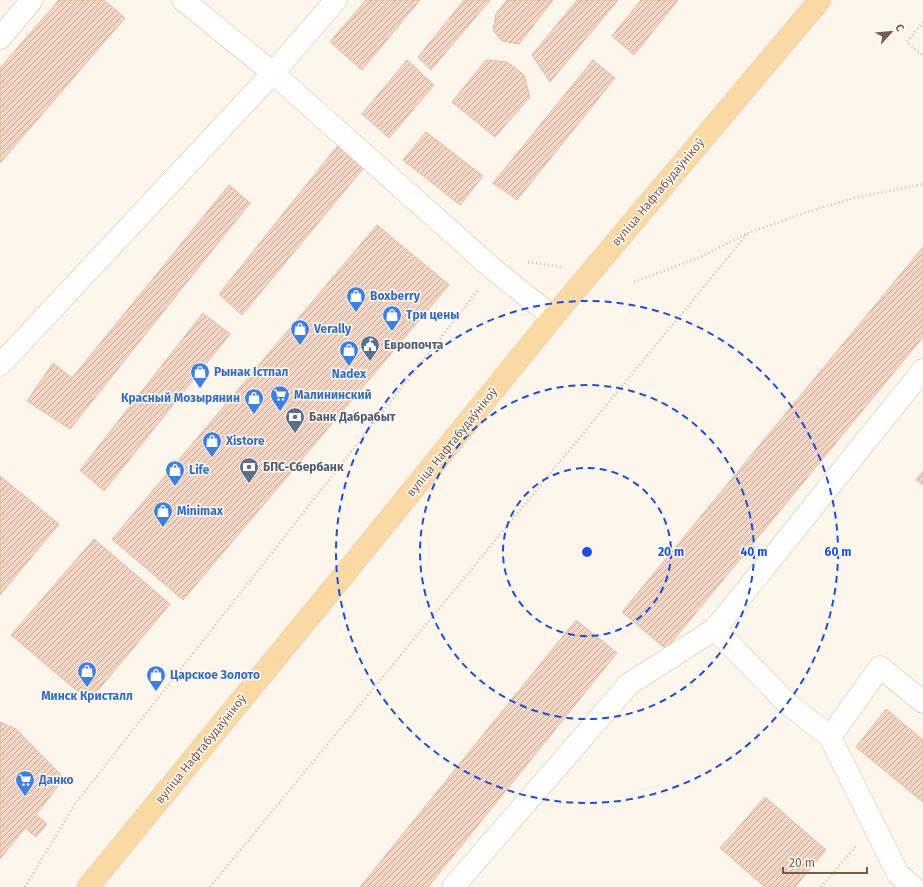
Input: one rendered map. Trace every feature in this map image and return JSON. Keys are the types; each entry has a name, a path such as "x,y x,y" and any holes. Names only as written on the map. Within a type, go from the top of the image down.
{"main road":[{"name":"вуліца Нафтабудаўнікоў","path":"88,887 553,317 820,0"}],"lane":[{"path":"0,38 32,0"},
{"path":"183,0 273,73 493,269 553,317"},
{"path":"0,365 273,73 336,0"},
{"path":"454,887 629,684 715,629 923,370"},
{"path":"715,629 788,703 830,738 898,874 913,887"},
{"path":"830,738 880,667 923,702"}],"path":[{"path":"923,22 907,42 923,56"},
{"path":"634,282 700,257 748,233 810,211 839,202 923,184"},
{"path":"210,887 748,233"},
{"path":"25,887 76,804 493,269 503,259 565,267"},
{"path":"821,887 874,826"}],"building":[{"path":"59,0 104,0 125,18 0,163 0,68"},
{"path":"366,0 420,0 362,70 330,42"},
{"path":"464,0 490,0 431,70 418,57"},
{"path":"507,0 553,0 519,44 502,41 493,30 496,14"},
{"path":"577,0 618,0 550,82 532,55"},
{"path":"641,0 678,0 634,55 612,36"},
{"path":"407,60 434,85 389,138 362,114"},
{"path":"486,60 507,62 524,75 530,97 495,137 452,102"},
{"path":"593,60 615,78 517,200 493,183"},
{"path":"426,132 483,176 460,205 403,160"},
{"path":"339,144 366,165 242,315 219,294"},
{"path":"229,185 250,203 70,429 27,401 53,363 72,378"},
{"name":"Малининский","path":"377,225 449,285 183,600 112,539"},
{"path":"923,247 923,337 666,649 622,612"},
{"path":"203,313 230,334 104,491 80,470"},
{"path":"923,471 923,485 916,480"},
{"path":"0,476 59,524 0,595"},
{"path":"94,539 170,604 89,701 11,635"},
{"path":"576,620 617,653 428,887 360,887"},
{"path":"886,709 923,740 923,802 856,747"},
{"name":"Данко","path":"0,722 16,729 64,778 36,815 47,824 36,837 25,828 0,859"},
{"path":"765,797 826,850 795,887 765,887 720,848"}],"place":[{"name":"Boxberry","path":"356,313"},
{"name":"Три цены","path":"392,332"},
{"name":"Verally","path":"300,346"},
{"name":"Европочта","path":"370,362"},
{"name":"Nadex","path":"349,367"},
{"name":"Рынак Істпал","path":"200,389"},
{"name":"Малининский","path":"280,412"},
{"name":"Красный Мозырянин","path":"254,415"},
{"name":"Банк Дабрабыт","path":"295,434"},
{"name":"Xistore","path":"212,458"},
{"name":"БПС-Сбербанк","path":"249,484"},
{"name":"Life","path":"175,487"},
{"name":"Minimax","path":"163,528"},
{"name":"Минск Кристалл","path":"87,688"},
{"name":"Царское Золото","path":"156,692"},
{"name":"Данко","path":"25,797"}]}
